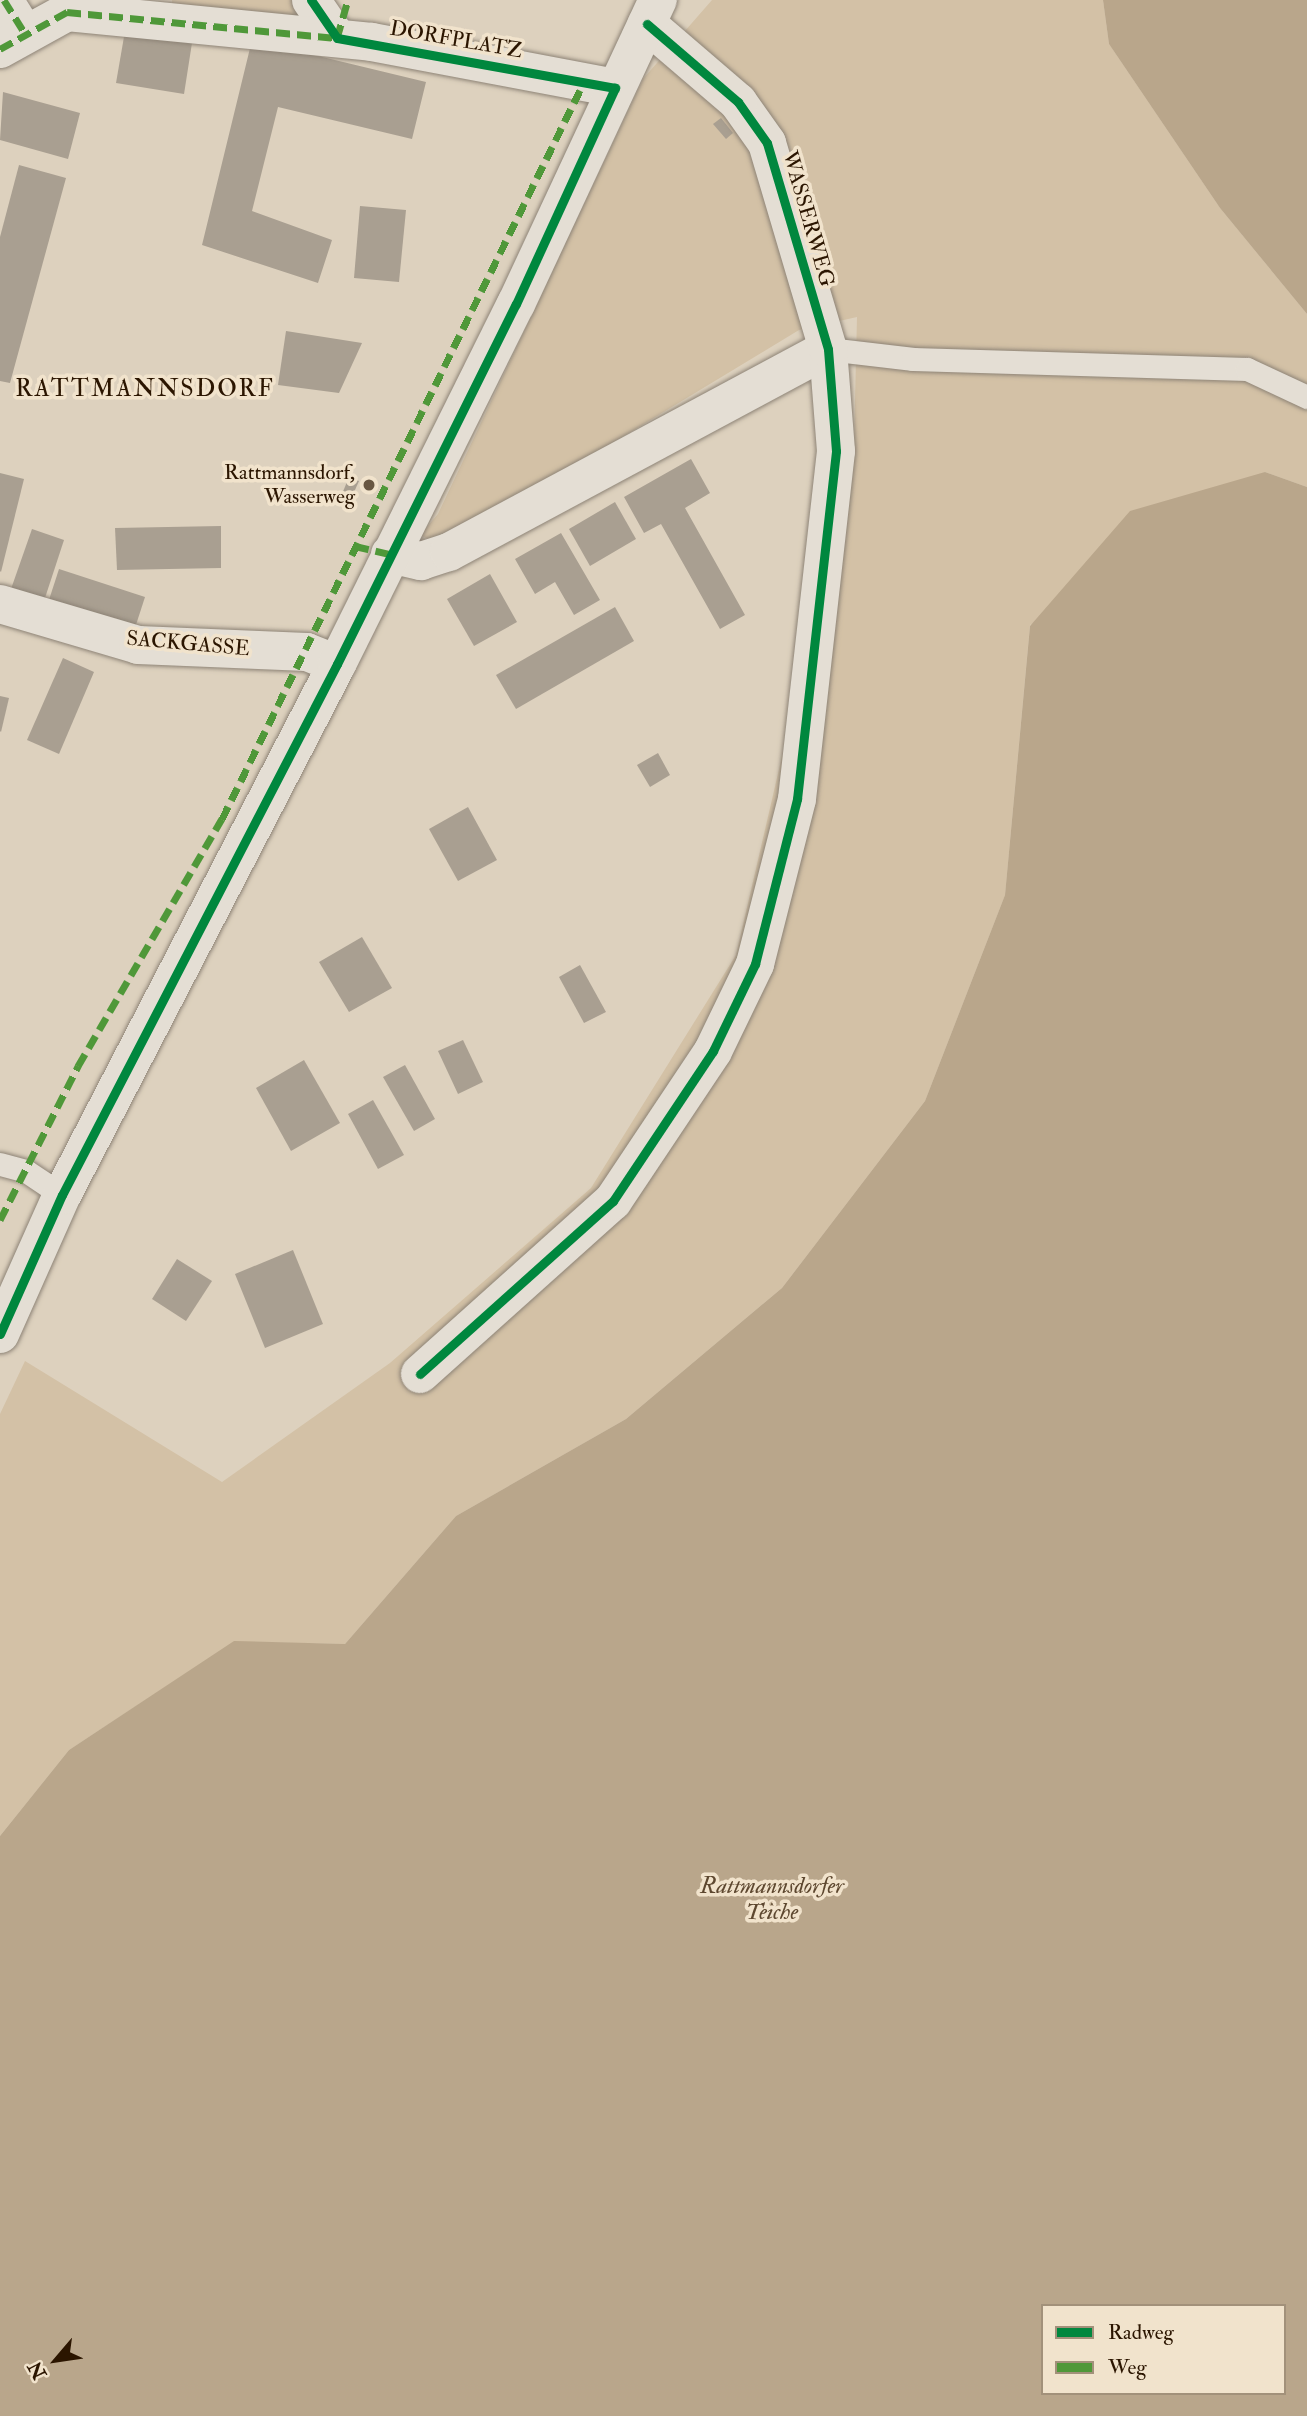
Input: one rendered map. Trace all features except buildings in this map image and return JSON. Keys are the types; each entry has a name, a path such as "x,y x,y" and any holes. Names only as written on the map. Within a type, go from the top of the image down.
{"street":[{"path":"311,0 337,38"},
{"path":"337,38 348,0"},
{"name":"DORFPLATZ","path":"10,27 67,12 337,38 615,88"},
{"path":"0,1334 62,1195 337,664 516,304 652,12"},
{"name":"WASSERWEG","path":"420,1374 613,1201 713,1051 755,964 797,799 836,451 828,349 768,143 738,103 652,12"},
{"path":"390,554 421,561 449,552 828,349"},
{"name":"SACKGASSE","path":"0,604 138,645 306,652 337,664"}],"lane":[{"path":"828,349 913,359 1247,369 1307,397"},
{"path":"0,1164 26,1171 62,1195"}],"shaded area":[{"path":"172,0 300,0 301,22 172,6"},
{"path":"712,0 1103,0 1109,44 1220,208 1307,314 1307,487 1265,472 1030,625 1005,895 925,1101 782,1288 626,1419 456,1516 345,1644 234,1642 69,1750 0,1836 0,1414 25,1361 222,1482 390,1363 591,1188 736,955 854,445 857,317 799,330 510,505 434,542 420,535 438,514 643,79"}],"water":[{"path":"1103,0 1307,0 1307,314 1220,208 1109,44"},
{"name":"Rattmannsdorfer Teiche","path":"1265,472 1307,487 1307,2416 0,2416 0,1836 69,1750 234,1641 345,1644 456,1516 626,1419 782,1288 925,1101 1005,895 1030,626 1130,511"}],"marked path":[{"path":"4,0 24,32"},
{"path":"337,38 348,0"},
{"path":"0,49 67,12 339,38"},
{"path":"0,1220 78,1066 222,819 584,82"},
{"path":"355,546 390,554"}],"cycle path":[{"path":"0,1334 62,1195 337,664 516,304 615,88 337,38 311,0"},
{"path":"420,1374 613,1201 713,1051 755,964 797,799 836,451 828,349 767,143 738,102 647,24"}],"place":[{"name":"Rattmannsdorf, Wasserweg","path":"369,485"}],"district":[{"name":"RATTMANNSDORF","path":"145,389"}]}
